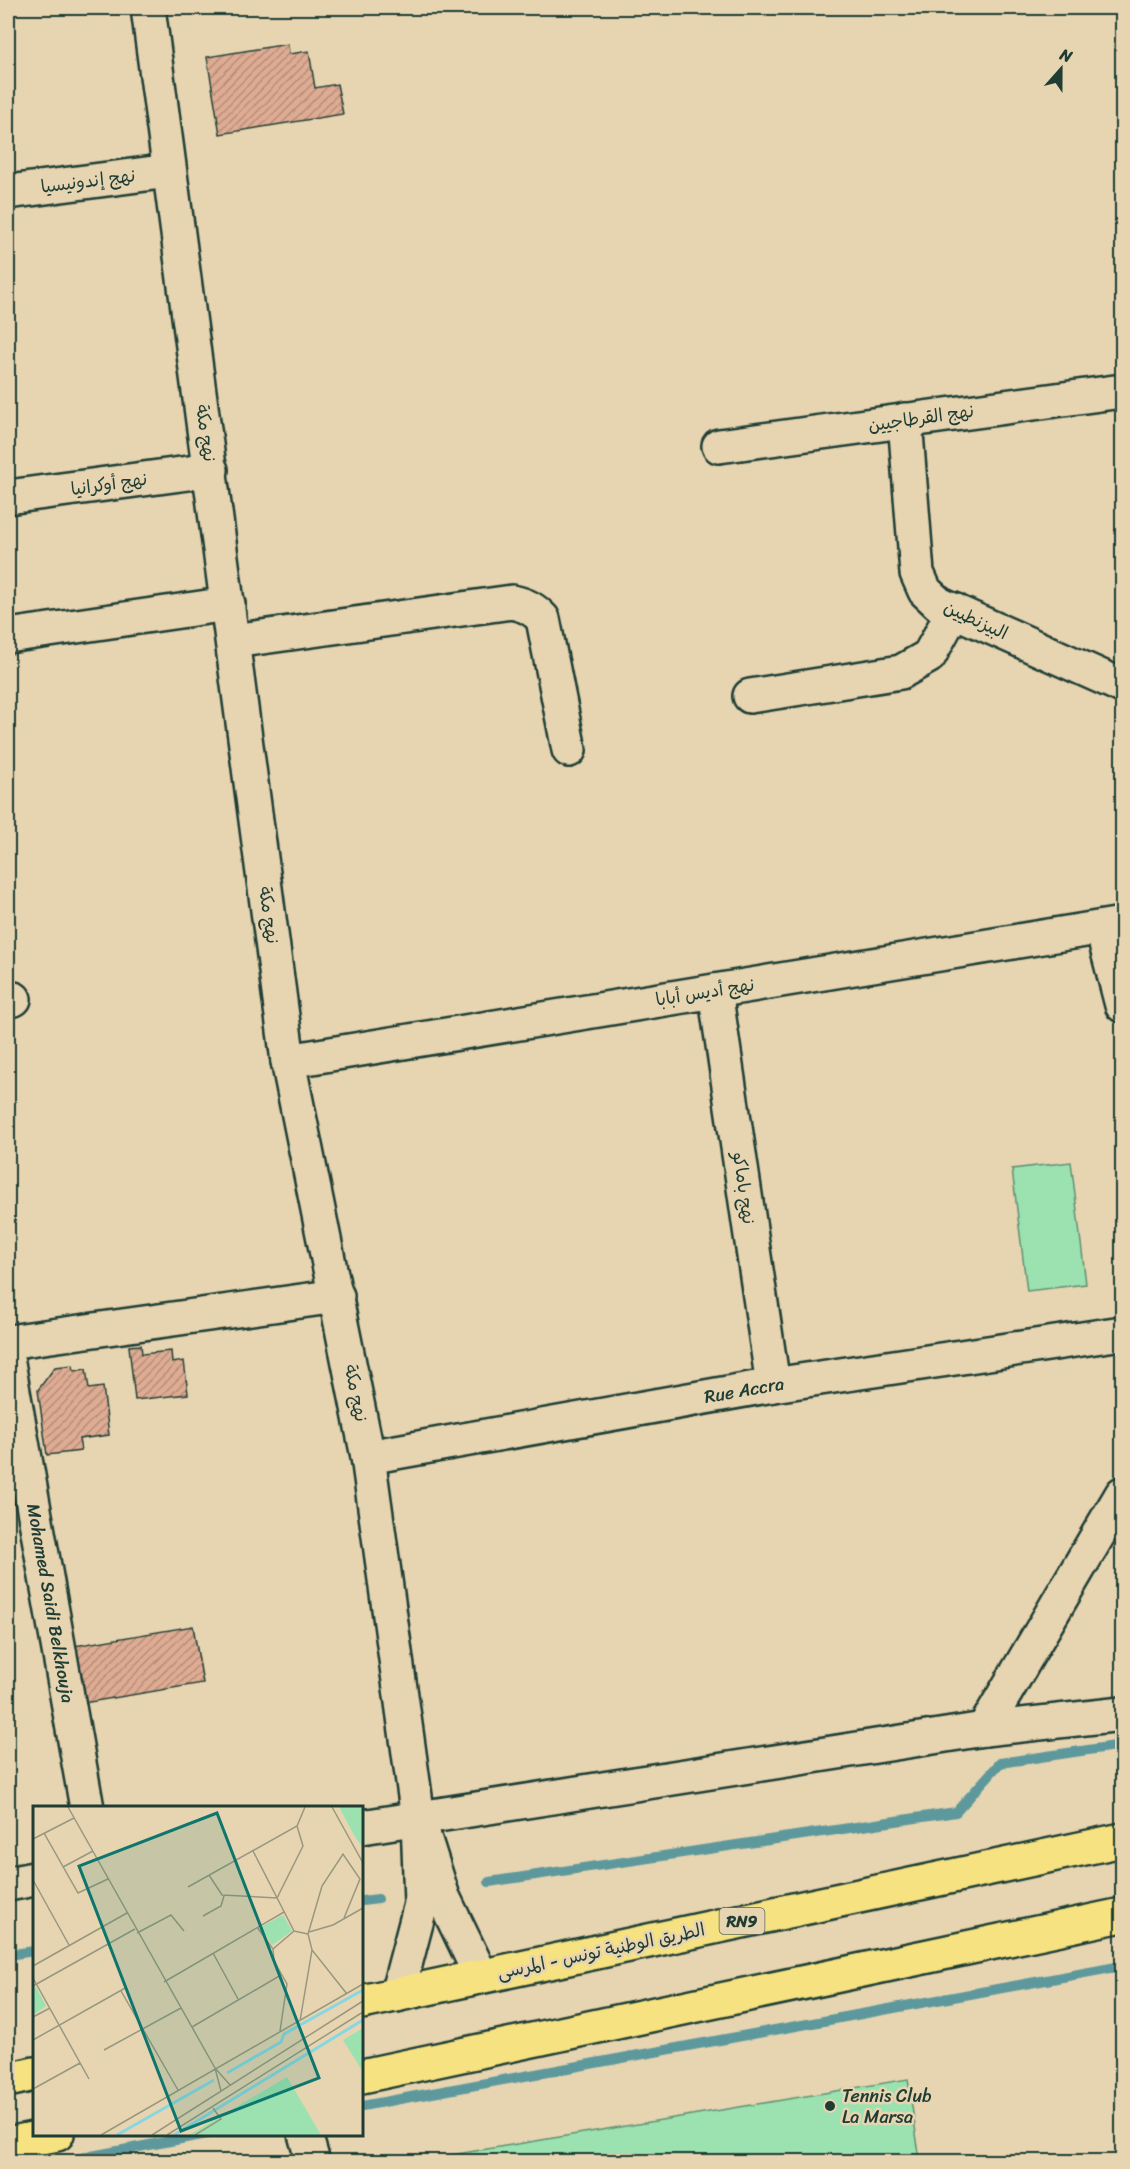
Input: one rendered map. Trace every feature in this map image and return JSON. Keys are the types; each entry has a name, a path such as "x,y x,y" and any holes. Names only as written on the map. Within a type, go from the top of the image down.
{"highway":[{"name":"الطريق الوطنية تونس - المرسى","path":"363,2002 1122,1840"},
{"path":"363,2076 1122,1915"},
{"path":"8,2080 33,2074"},
{"path":"8,2144 47,2136"}],"street":[{"name":"نهج مكة","path":"148,8 288,1061 338,1296 368,1457 418,1818"},
{"name":"نهج إندونيسيا","path":"8,192 169,171"},
{"name":"نهج القرطاجيين","path":"719,447 1122,391"},
{"name":"البيزنطيين","path":"905,420 917,573 925,591 939,604 1122,686"},
{"name":"نهج أوكرانيا","path":"8,497 211,470"},
{"path":"233,641 512,602 522,604 534,609 543,619 569,750"},
{"path":"8,636 228,604"},
{"path":"750,696 901,672 929,656 954,610"},
{"path":"1112,926 1122,1005"},
{"name":"نهج أديس أبابا","path":"288,1061 1112,926"},
{"name":"نهج باماكو","path":"716,991 773,1385"},
{"path":"8,1342 338,1296"},
{"name":"Rue Accra","path":"368,1457 773,1385 1122,1333"},
{"name":"Mohamed Saidi Belkhouja","path":"8,1364 87,1806"},
{"path":"984,1729 1122,1494"},
{"path":"363,1827 984,1729 1122,1714"},
{"path":"418,1818 443,1897 481,1976"},
{"path":"398,1995 421,1904 418,1818"},
{"path":"8,1884 33,1879"},
{"path":"306,2136 313,2162"}],"green space":[{"path":"1071,1162 1086,1284 1027,1291 1012,1169"},
{"name":"Tennis Club La Marsa","path":"908,2079 920,2161 415,2161"}],"building":[{"path":"288,44 289,54 309,51 315,88 337,84 343,114 220,134 207,57"},
{"path":"141,1345 142,1354 171,1351 172,1363 184,1361 188,1394 135,1400 129,1346"},
{"path":"73,1365 74,1371 86,1369 89,1389 103,1387 109,1435 79,1439 81,1451 47,1455 38,1390 55,1367"},
{"path":"193,1626 203,1683 84,1703 74,1646"}],"waterway":[{"path":"489,1882 956,1812 1000,1763 1122,1745"},
{"path":"363,1901 378,1899"},
{"path":"8,1955 33,1951"},
{"path":"363,2106 1122,1966"},
{"path":"60,2162 196,2136"}],"place":[{"name":"Tennis Club La Marsa","path":"830,2106"}]}
